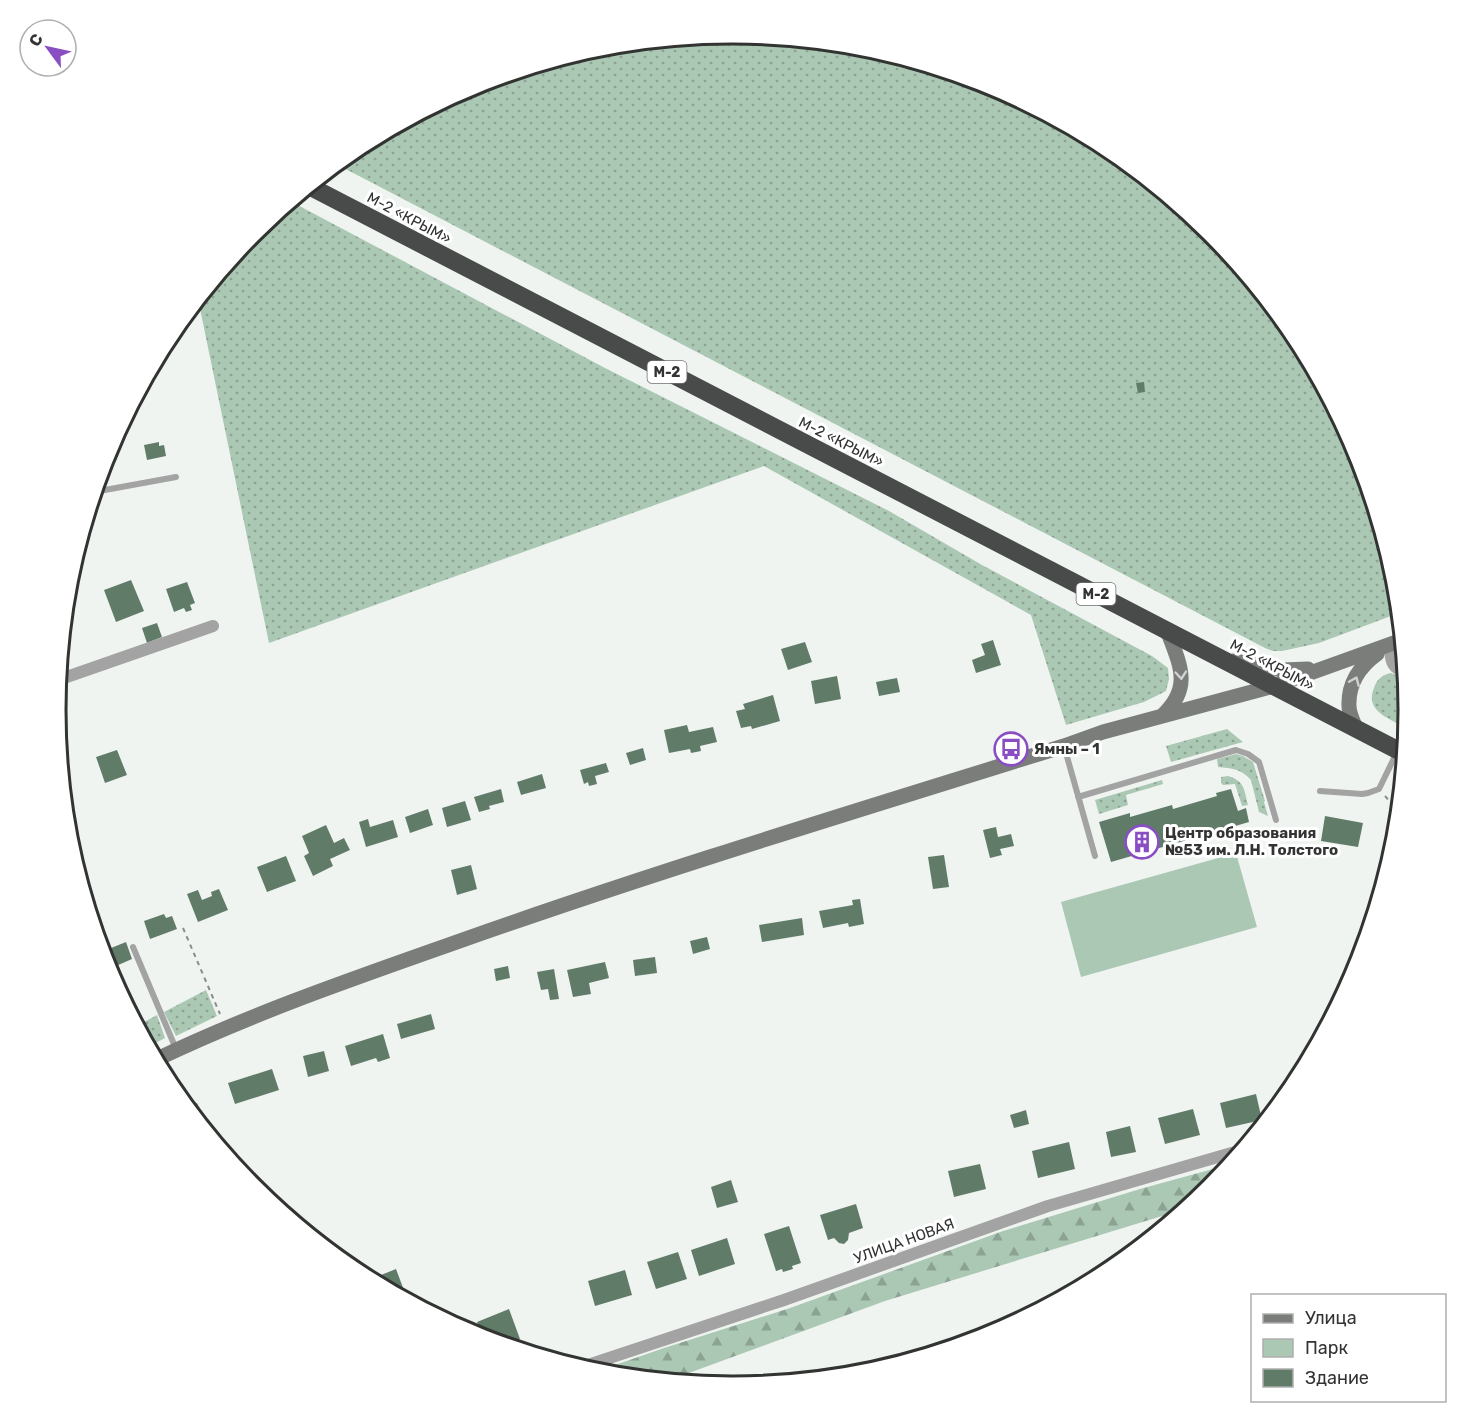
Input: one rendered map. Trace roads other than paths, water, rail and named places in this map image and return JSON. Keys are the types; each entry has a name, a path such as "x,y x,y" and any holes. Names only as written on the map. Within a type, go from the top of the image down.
{"highway":[{"name":"М-2 «КРЫМ»","path":"316,190 1356,729"},
{"name":"М-2","path":"1356,729 1397,750"}],"main road":[{"path":"1162,716 1176,699 1182,679 1178,658 1167,630"},
{"path":"163,1056 227,1028 364,975 524,919 700,860 1103,732 1274,686 1395,642"},
{"path":"1356,729 1349,707 1352,682 1364,663 1395,642"},
{"path":"1224,660 1283,670 1326,667"}],"street":[{"path":"66,677 213,626"},
{"path":"1395,643 1393,664 1397,669"},
{"name":"УЛИЦА НОВАЯ","path":"596,1363 784,1300 1048,1206 1228,1154"}],"lane":[{"path":"103,490 176,477"},
{"path":"1064,746 1095,856"},
{"path":"1078,797 1236,750 1248,754 1259,762 1276,820"},
{"path":"1320,791 1362,794 1379,789 1396,760"},
{"path":"133,947 177,1050"}],"place":[{"name":"Ямны – 1","path":"1011,749"},
{"name":"Центр образования №53 им. Л.Н. Толстого","path":"1142,842"}]}
